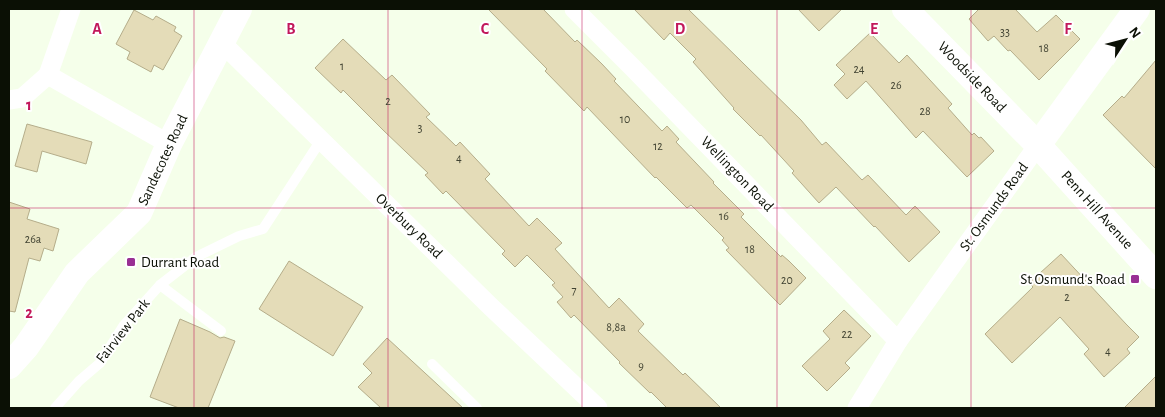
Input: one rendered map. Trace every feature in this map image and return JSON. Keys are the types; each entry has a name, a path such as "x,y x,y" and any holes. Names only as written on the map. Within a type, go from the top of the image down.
{"street":[{"path":"9,100 22,98 48,75 71,9"},
{"name":"Sandecotes Road","path":"9,366 26,347 77,273 139,213 170,144 239,9"},
{"name":"Wellington Road","path":"574,9 898,341"},
{"name":"Woodside Road","path":"905,9 1038,145"},
{"name":"St. Osmunds Road","path":"857,408 898,341 1137,9"},
{"name":"Overbury Road","path":"221,42 484,300 598,408"},
{"path":"48,75 170,144"},
{"name":"Penn Hill Avenue","path":"1038,145 1156,276"}],"lane":[{"name":"Fairview Park","path":"55,408 79,381 100,363 124,325 160,285 196,257 239,236 263,229 320,140"},
{"path":"160,285 221,331"},
{"path":"432,364 477,408"}],"building":[{"path":"488,9 543,9 575,42 577,40 602,64 616,79 614,81 662,131 667,126 679,139 676,142 744,214 741,217 781,257 782,255 806,278 780,305 726,250 729,248 722,240 724,238 691,205 687,208 655,178 587,107 584,111 545,71 547,69"},
{"path":"634,9 688,9 801,120 822,145 826,142 862,180 868,175 906,215 915,206 940,232 909,262 836,187 819,203 792,173 794,171 761,135 733,109 693,62 696,59 670,33 664,40"},
{"path":"798,9 842,9 819,31"},
{"path":"979,9 1015,9 1037,32 1056,15 1080,39 1039,80 994,36 988,41 969,19"},
{"path":"134,10 153,20 156,16 176,27 174,31 182,36 163,70 154,65 151,72 127,59 130,52 116,44"},
{"path":"870,33 899,63 907,55 952,104 948,108 972,135 974,133 979,138 981,137 994,151 967,177 923,131 916,138 866,81 847,99 834,85 845,74 836,65"},
{"path":"343,39 386,80 392,75 430,114 426,117 456,146 460,142 490,174 485,179 529,226 537,218 562,243 555,249 609,308 619,298 644,324 638,331 683,375 685,373 721,408 667,408 619,363 574,315 571,318 557,302 563,297 552,285 555,283 527,255 515,267 502,254 505,251 446,191 443,194 425,175 428,173 343,90 341,93 315,68"},
{"path":"1156,60 1156,169 1103,115 1122,96 1124,98"},
{"path":"27,124 92,142 86,164 42,151 37,172 15,166"},
{"path":"9,202 30,209 27,219 59,229 53,251 44,248 40,261 29,258 15,312 9,311"},
{"path":"1061,254 1139,337 1127,349 1130,353 1104,377 1084,354 1089,349 1060,317 1012,363 985,334 1033,287 1029,283"},
{"path":"289,261 363,307 333,356 259,309"},
{"path":"844,310 871,336 845,363 850,368 827,391 802,366 830,339 823,331"},
{"path":"180,319 220,338 224,337 235,341 208,408 179,408 150,397"},
{"path":"387,338 463,408 381,408 358,387 372,373 363,364"},
{"path":"1156,376 1156,408 1124,408"}],"place":[{"name":"Durrant Road","path":"131,262"},
{"name":"St Osmund's Road","path":"1135,279"}]}
